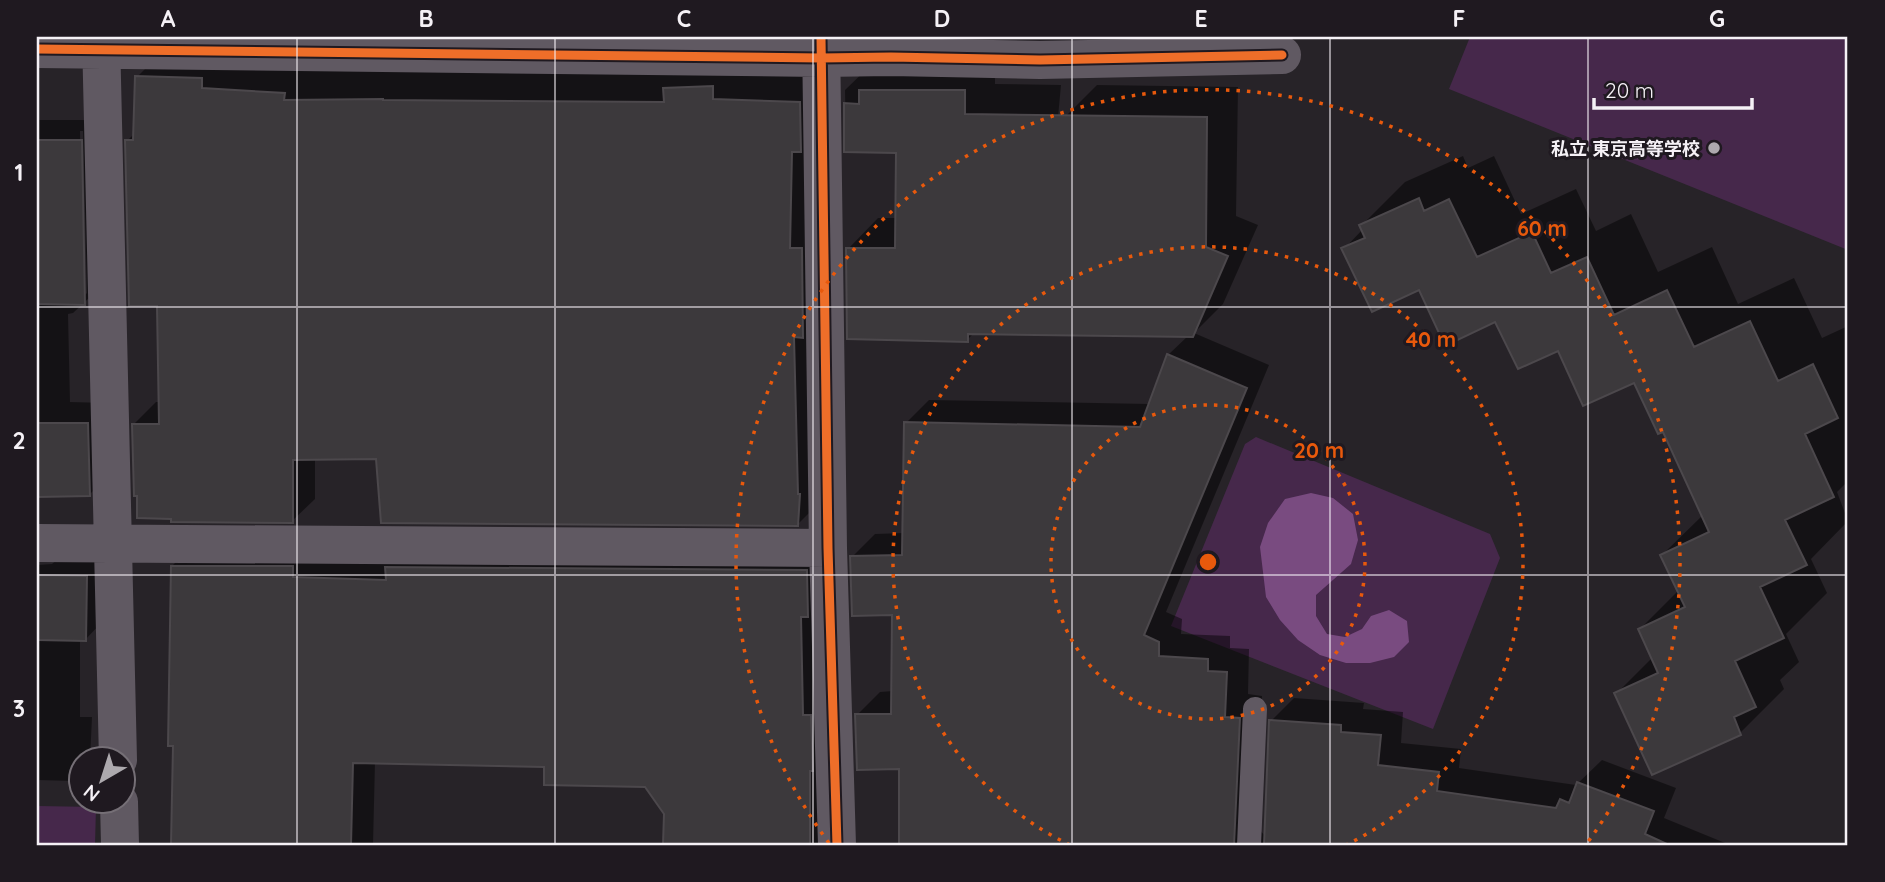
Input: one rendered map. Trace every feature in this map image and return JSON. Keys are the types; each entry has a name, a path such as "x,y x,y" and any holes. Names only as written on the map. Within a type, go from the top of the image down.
{"street":[{"path":"102,44 118,746"},
{"path":"37,49 102,44 821,47 891,57 1044,49 1282,55"},
{"path":"821,47 828,548 836,845"},
{"path":"37,543 828,548"},
{"path":"119,816 120,845"}],"lane":[{"path":"1249,845 1255,709"}],"shaded area":[{"name":"私立 東京高等学校","path":"1470,37 1848,37 1848,250 1449,89"},
{"path":"1256,437 1490,534 1500,558 1433,729 1171,626 1245,444"},
{"path":"1311,493 1333,498 1353,514 1358,540 1351,564 1316,595 1316,616 1327,634 1345,637 1362,629 1371,616 1389,610 1407,621 1409,642 1394,657 1370,663 1346,663 1320,655 1298,640 1280,620 1266,597 1260,547 1268,523 1285,499"},
{"path":"37,806 66,806 66,816 96,816 95,845 37,845"}],"building":[{"path":"135,76 202,78 202,88 285,93 284,100 664,102 663,88 713,86 713,99 800,102 801,152 792,152 790,248 802,248 803,338 794,337 800,494 798,526 381,523 376,459 293,460 293,523 171,522 171,519 137,518 132,424 159,424 157,306 129,306 125,140 133,140"},
{"path":"859,90 965,90 965,114 1207,117 1206,247 1228,256 1193,337 968,334 968,342 847,339 846,248 895,248 896,153 844,152 844,103 859,104"},
{"path":"37,140 82,140 85,305 37,304"},
{"path":"1419,198 1424,211 1449,199 1477,257 1532,232 1551,273 1587,257 1614,315 1667,290 1694,347 1750,321 1778,381 1813,364 1838,418 1805,434 1834,497 1785,520 1807,565 1760,587 1784,638 1735,661 1756,707 1734,717 1741,735 1652,775 1614,693 1658,673 1638,629 1685,607 1660,555 1709,532 1663,432 1658,434 1634,383 1583,406 1558,351 1518,369 1495,322 1445,346 1419,290 1372,312 1341,248 1365,238 1359,225"},
{"path":"1167,354 1247,388 1144,635 1159,642 1159,656 1208,659 1208,671 1227,672 1225,717 1240,718 1234,845 899,845 899,769 857,770 855,714 891,714 892,615 852,616 850,556 902,555 904,422 1140,427"},
{"path":"37,423 88,423 90,496 37,497"},
{"path":"171,566 293,566 293,577 386,580 385,567 807,570 808,617 801,617 803,715 811,715 813,771 810,771 810,845 663,845 664,814 645,787 544,785 544,767 353,763 351,845 171,845 173,746 168,746"},
{"path":"39,575 87,576 86,641 38,640"},
{"path":"1269,720 1341,725 1341,732 1381,735 1378,765 1439,772 1437,791 1556,808 1560,799 1569,803 1577,782 1654,811 1645,834 1669,845 1264,845"}],"cycle path":[{"path":"821,37 828,548 837,845"},
{"path":"37,49 1040,60 1282,55"}],"place":[{"name":"私立 東京高等学校","path":"1714,148"}]}
